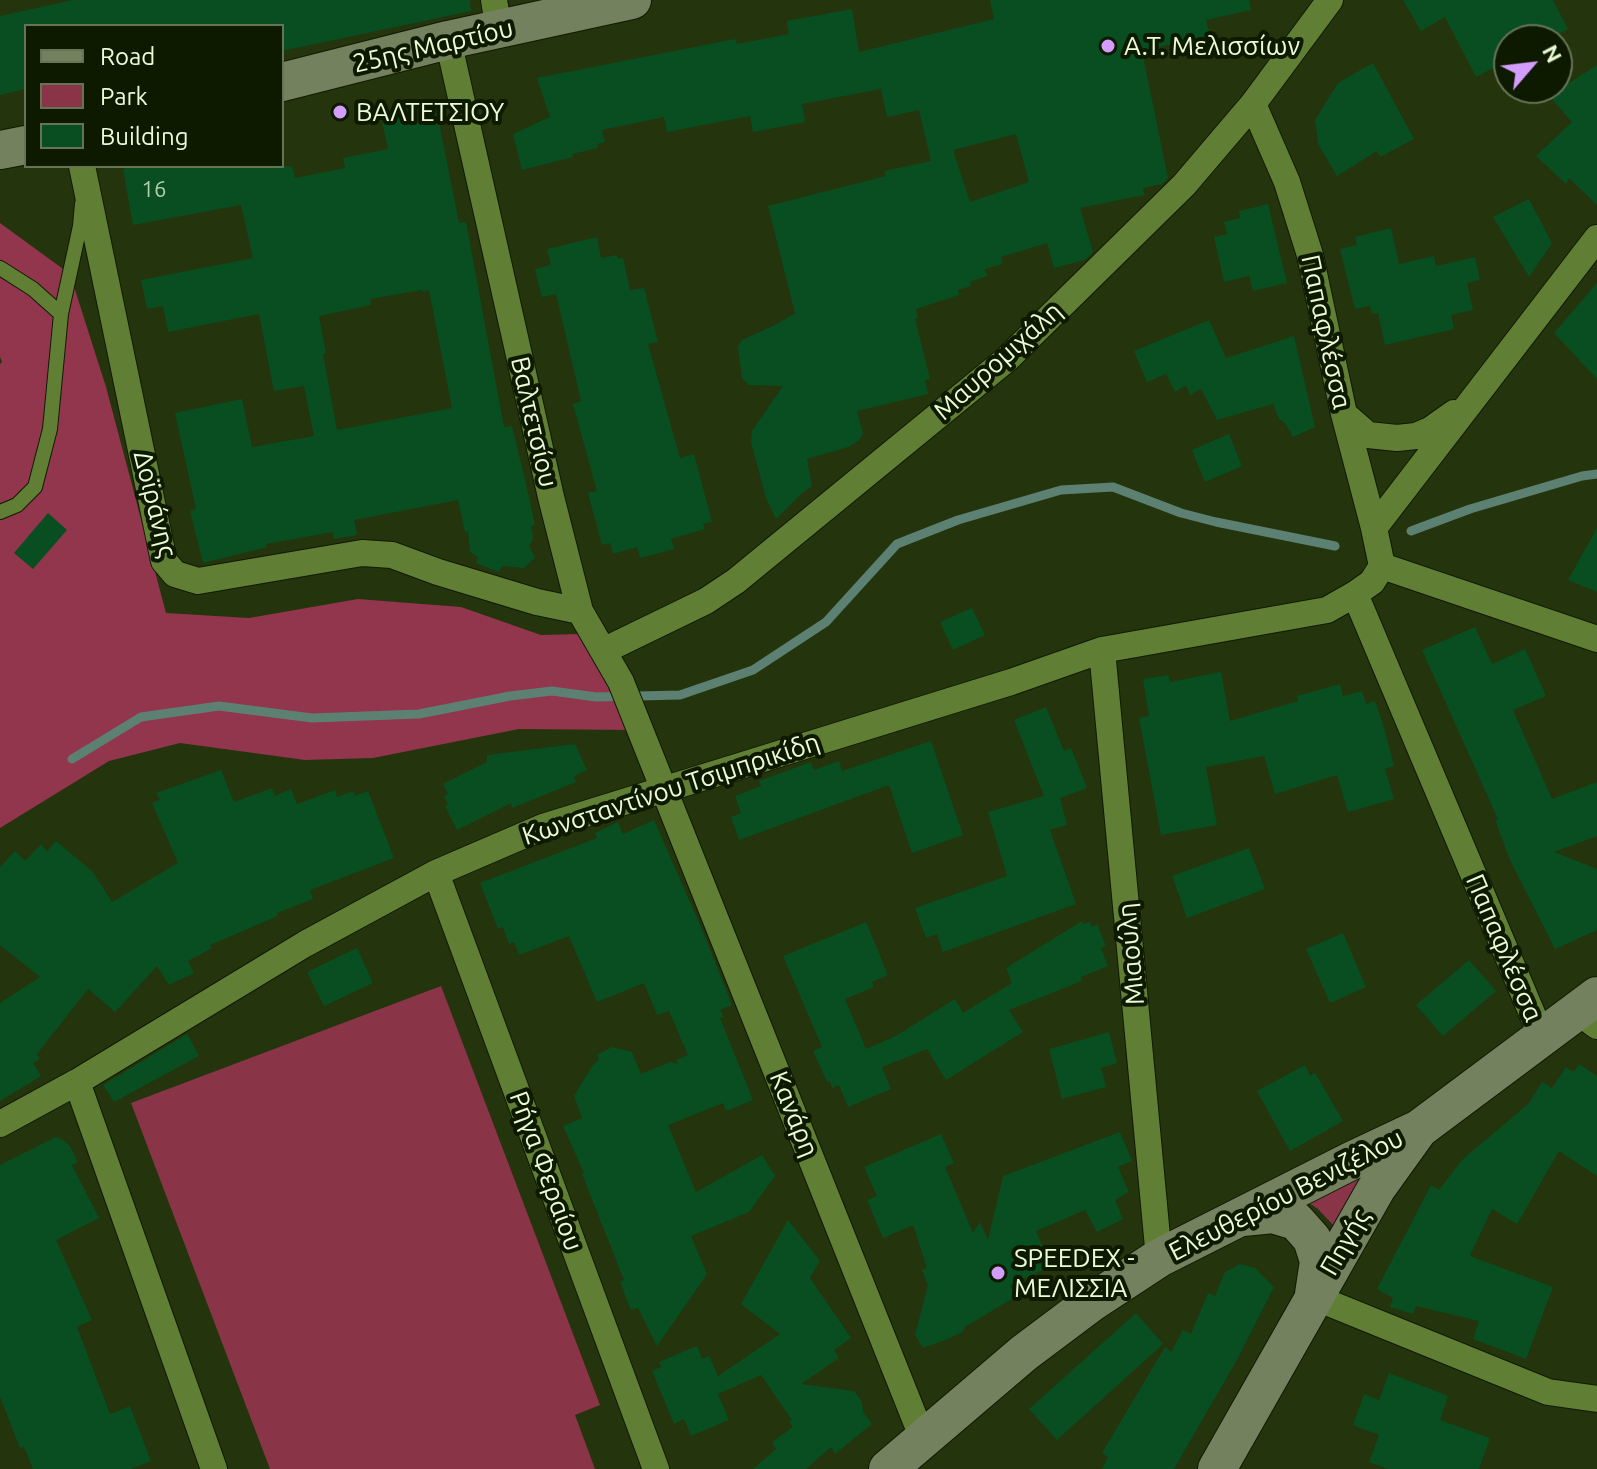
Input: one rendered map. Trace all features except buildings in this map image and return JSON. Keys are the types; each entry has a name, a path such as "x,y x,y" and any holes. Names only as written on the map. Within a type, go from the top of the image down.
{"main road":[{"name":"25ης Μαρτίου","path":"284,81 448,40 496,15 632,0"},
{"path":"0,150 24,145"},
{"name":"Πηγής","path":"1217,1469 1376,1189 1419,1129 1542,1037 1590,1011"},
{"name":"Ελευθερίου Βενιζέλου","path":"888,1469 1024,1353 1092,1302 1159,1258 1419,1129"},
{"path":"1242,1217 1273,1214 1296,1221 1312,1239 1319,1261 1314,1297"}],"street":[{"name":"Μαυρομιχάλη","path":"603,651 706,601 736,581 1007,359 1184,185 1253,104 1330,0"},
{"name":"Βαλτετσίου","path":"448,40 551,497 580,611 621,682 664,789"},
{"name":"Παπαφλέσσα","path":"1253,104 1287,182 1310,255 1344,414 1382,566"},
{"name":"Δοϊράνης","path":"83,172 164,561 175,574 198,581 338,556 362,553 392,555 537,602 580,611"},
{"path":"1374,528 1597,238"},
{"path":"1344,414 1368,435 1416,436 1430,430 1474,399"},
{"path":"1382,566 1597,639"},
{"name":"Κωνσταντίνου Τσιμπρικίδη","path":"0,1124 77,1082 305,944 436,873 543,827 1011,682 1102,650 1327,610 1372,582 1382,566"},
{"name":"Παπαφλέσσα","path":"1355,594 1542,1037"},
{"name":"Μιαούλη","path":"1102,650 1159,1258"},
{"name":"Κανάρη","path":"664,789 923,1439"},
{"name":"Ρήγα Φεραίου","path":"436,873 656,1469"},
{"path":"77,1082 214,1469"},
{"path":"1314,1297 1548,1392 1597,1399"}],"lane":[{"path":"0,512 17,505 35,487 50,429 61,314 80,226 83,172"},
{"path":"0,268 33,289 61,314"}],"green space":[{"path":"441,986 600,1405 575,1415 595,1469 270,1469 131,1103"},
{"path":"1369,1167 1334,1226 1303,1199"}],"shaded area":[{"path":"0,223 70,274 106,387 166,613 249,618 358,599 461,607 541,635 581,634 633,730 519,729 373,758 305,760 180,743 109,761 0,828"}],"waterway":[{"path":"1411,531 1470,509 1597,474"},
{"path":"72,759 141,717 219,706 312,718 419,714 552,691 596,697 680,695 753,670 826,622 897,544 958,520 1061,490 1113,487 1181,513 1335,546"}],"place":[{"name":"Α.Τ. Μελισσίων","path":"1108,46"},
{"name":"ΒΑΛΤΕΤΣΙΟΥ","path":"340,112"},
{"name":"SPEEDEX - ΜΕΛΙΣΣΙΑ","path":"998,1273"}]}
